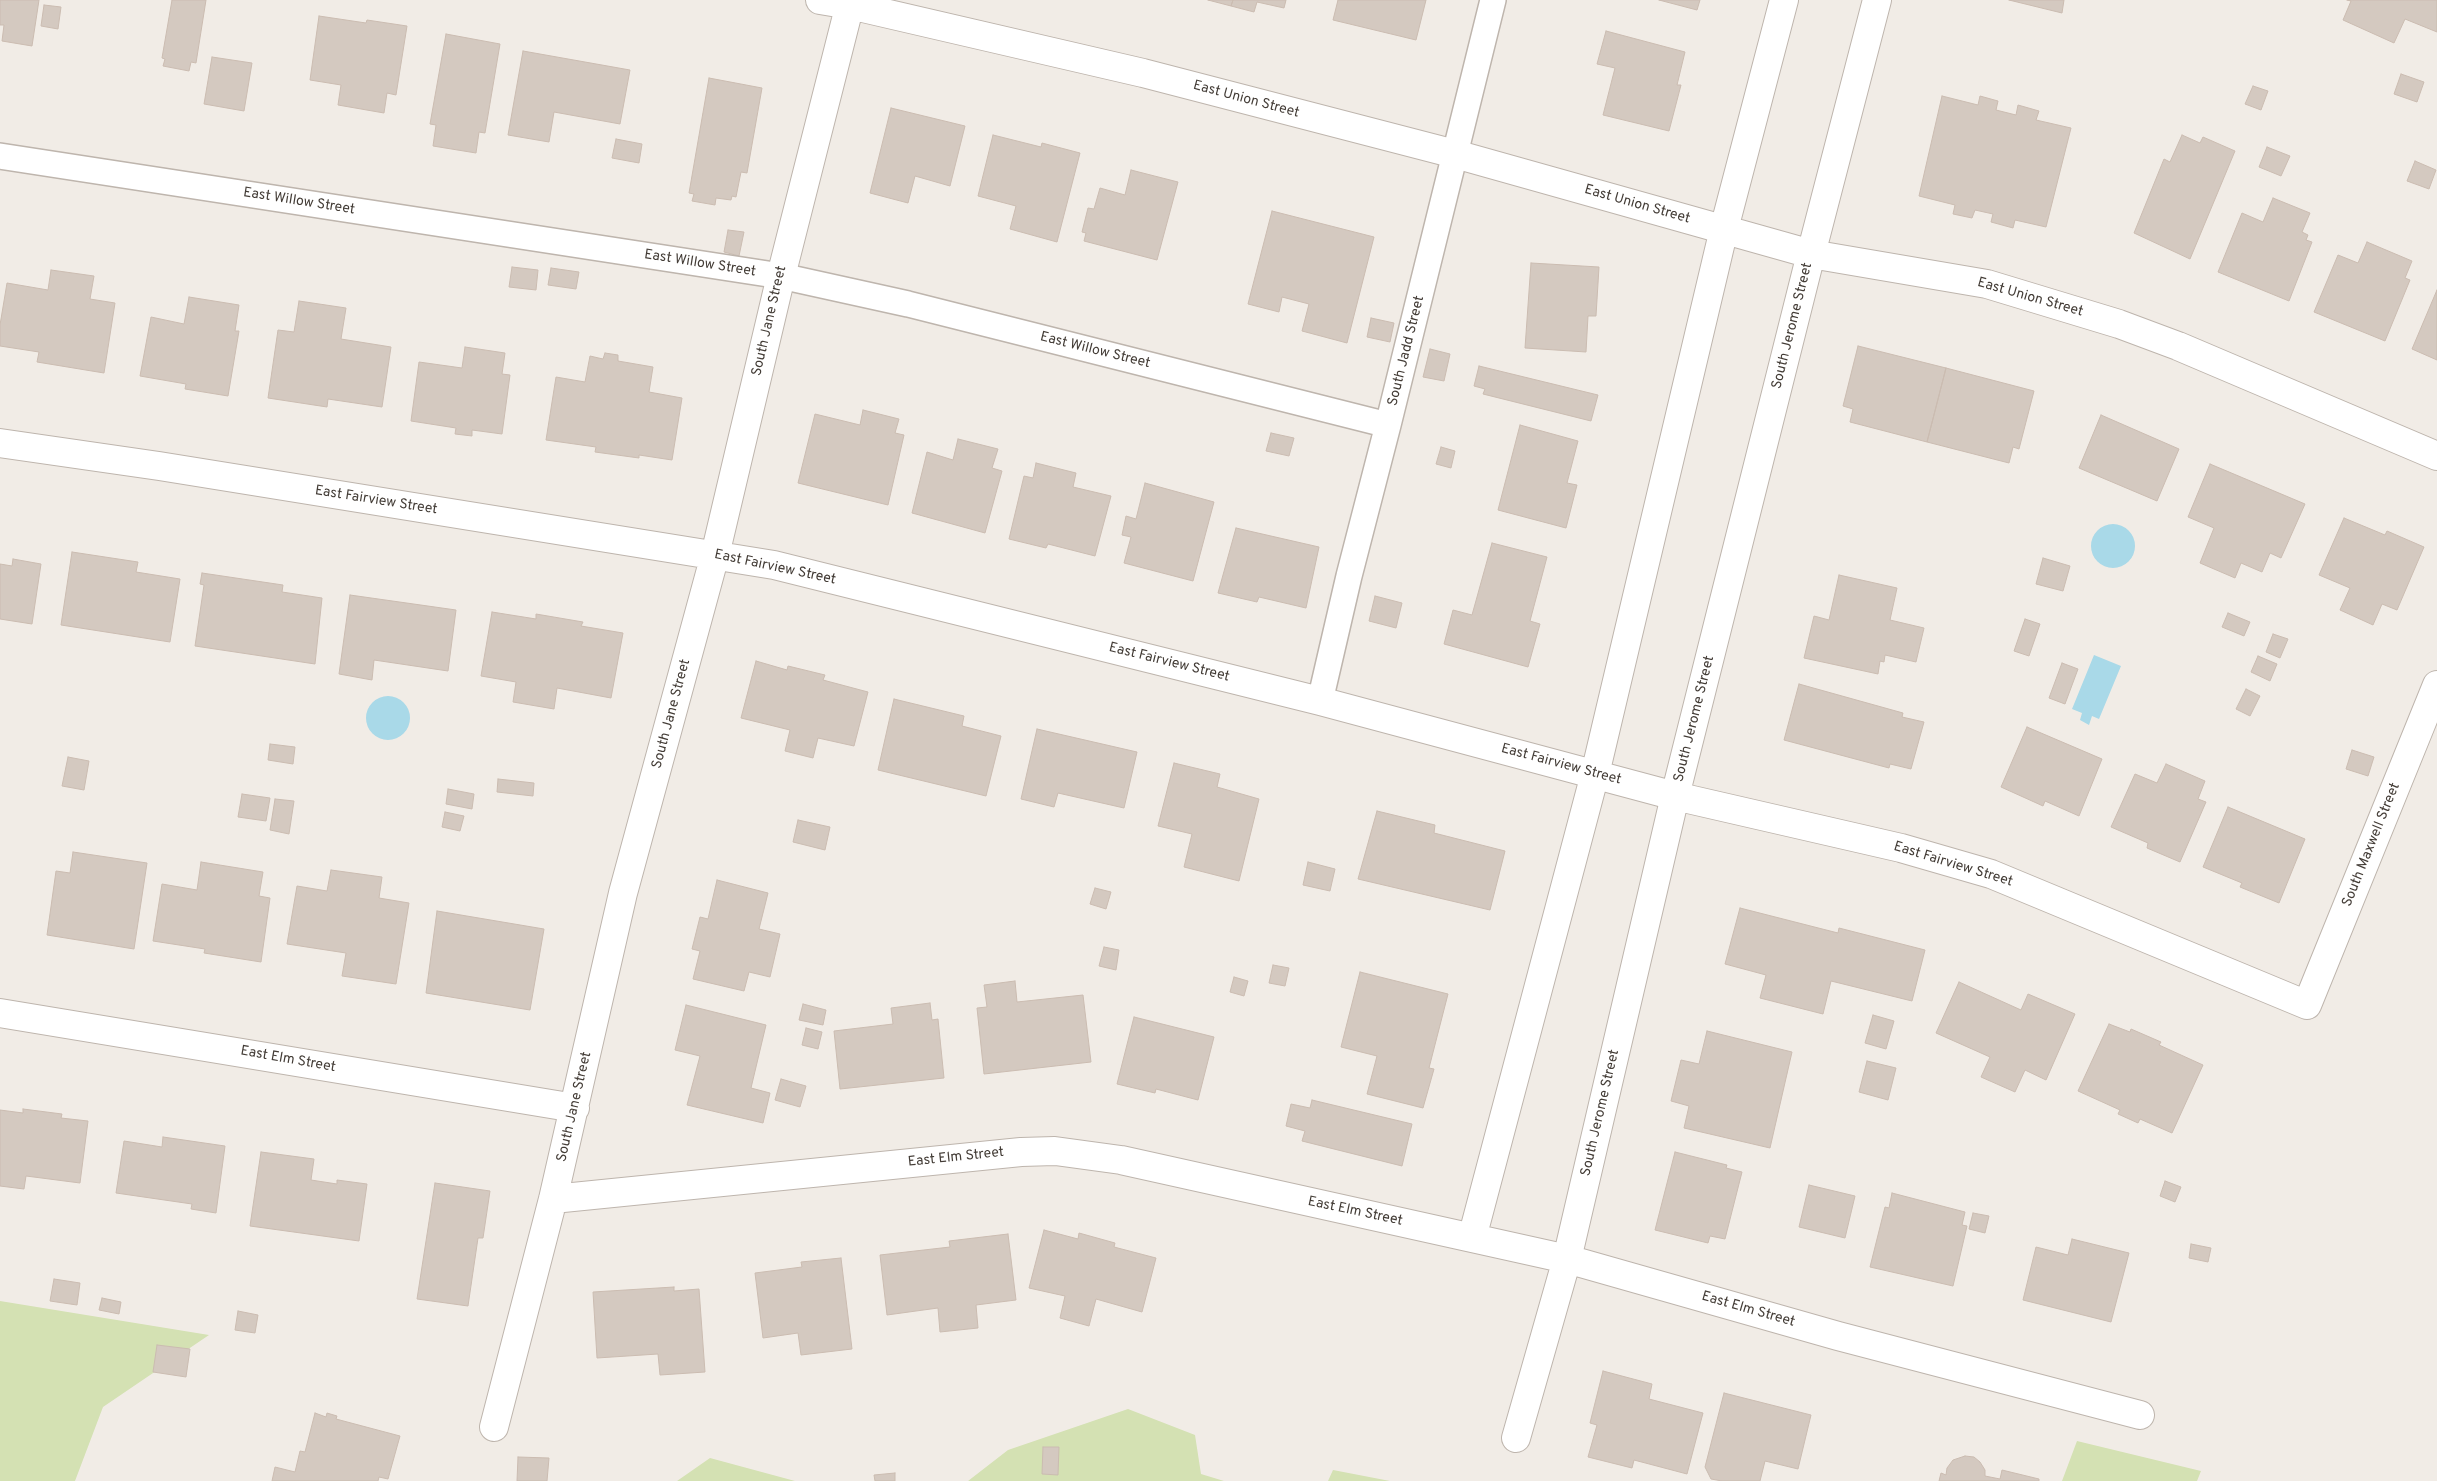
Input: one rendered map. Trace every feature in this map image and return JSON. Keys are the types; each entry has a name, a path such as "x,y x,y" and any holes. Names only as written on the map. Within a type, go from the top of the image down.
{"street":[{"name":"East Union Street","path":"820,0 850,2 1143,73 1455,154 1811,254 1987,284 2119,324 2196,354 2437,456"},
{"path":"1472,1238 1596,774 1724,229 1784,0"},
{"name":"South Jerome Street","path":"1516,1438 1566,1259 1675,796 1877,0"},
{"name":"South Jane Street","path":"494,1427 553,1200 623,893 716,555 781,276 850,2"},
{"name":"East Fairview Street","path":"0,443 159,466 774,565 1320,701 1675,796 1901,848 1991,874 2307,1004"},
{"name":"South Maxwell Street","path":"2307,1004 2437,685"},
{"name":"East Elm Street","path":"0,1014 575,1108"},
{"name":"East Elm Street","path":"553,1200 1021,1152 1055,1151 1122,1160 1566,1259 1838,1336 2140,1415"}],"lane":[{"name":"South Jadd Street","path":"1320,701 1349,576 1493,0"},
{"name":"East Willow Street","path":"0,156 781,276 908,304 1388,425"}],"green space":[{"path":"0,1301 209,1335 103,1407 75,1481 0,1481"},
{"path":"1128,1409 1195,1435 1201,1474 1224,1481 968,1481 1008,1450"},
{"path":"2077,1441 2201,1471 2197,1481 2062,1481"},
{"path":"710,1458 795,1481 677,1481"},
{"path":"1333,1470 1390,1481 1328,1481"}],"water":[{"path":"2113,524 2125,528 2131,534 2135,546 2131,558 2125,564 2113,568 2101,564 2095,558 2091,546 2095,534 2101,528"},
{"path":"2094,655 2121,666 2099,719 2092,716 2089,725 2080,720 2082,713 2072,709"},
{"path":"392,696 404,702 409,709 409,727 404,734 397,739 384,740 376,737 369,730 366,714 369,706 376,699"}],"building":[{"path":"0,0 39,0 32,46 2,41 4,25 0,25"},
{"path":"172,0 206,0 196,63 191,62 189,71 163,66 165,59 162,58"},
{"path":"1208,0 1233,0 1231,6"},
{"path":"1233,0 1286,0 1284,8 1257,2 1254,12 1231,6"},
{"path":"1338,0 1426,0 1416,40 1333,20"},
{"path":"1659,0 1700,0 1697,10"},
{"path":"2009,0 2064,0 2062,13"},
{"path":"2347,0 2437,0 2437,32 2405,19 2394,43 2343,20 2351,1"},
{"path":"44,5 61,7 58,29 41,26"},
{"path":"319,16 366,23 367,20 407,26 396,95 387,93 384,113 338,105 341,85 310,80"},
{"path":"1606,31 1685,52 1677,85 1681,85 1669,131 1603,115 1615,68 1597,64"},
{"path":"446,34 500,44 485,133 479,132 476,153 433,146 436,125 430,124"},
{"path":"523,51 630,70 620,124 554,112 549,142 508,135"},
{"path":"212,57 252,63 244,111 204,104"},
{"path":"2401,74 2424,82 2417,102 2394,94"},
{"path":"709,78 762,88 747,173 741,172 736,197 732,196 731,200 716,198 715,205 692,201 694,194 689,193"},
{"path":"2253,86 2268,91 2261,110 2245,104"},
{"path":"1942,96 1978,105 1980,96 1998,101 1996,110 2016,115 2018,105 2039,111 2036,120 2071,128 2046,227 2015,220 2013,228 1991,222 1993,214 1975,210 1972,218 1953,214 1955,205 1919,196"},
{"path":"891,108 965,126 950,186 915,176 908,203 870,193"},
{"path":"993,135 1041,147 1042,143 1080,153 1057,242 1010,229 1016,206 978,196"},
{"path":"2182,135 2200,143 2203,137 2235,151 2190,259 2134,233 2164,159 2170,162"},
{"path":"616,139 642,144 639,163 612,158"},
{"path":"2267,147 2290,156 2281,176 2259,167"},
{"path":"2415,161 2436,170 2429,189 2407,181"},
{"path":"1131,170 1178,182 1157,260 1084,241 1086,233 1082,232 1088,208 1094,209 1100,188 1125,195"},
{"path":"2273,198 2310,213 2302,232 2308,235 2306,240 2312,242 2289,301 2218,272 2242,213 2263,222"},
{"path":"1272,211 1374,237 1347,343 1302,331 1309,304 1282,297 1279,312 1248,304"},
{"path":"728,230 744,232 739,256 724,252"},
{"path":"2367,242 2412,261 2405,278 2410,280 2385,341 2314,312 2338,255 2358,263"},
{"path":"1531,263 1599,267 1596,316 1588,316 1586,352 1525,348"},
{"path":"512,267 538,270 536,290 509,287"},
{"path":"551,268 579,272 576,289 548,285"},
{"path":"51,270 94,276 90,299 115,303 104,373 37,362 39,352 0,346 0,325 7,283 48,290"},
{"path":"2437,290 2437,360 2412,349"},
{"path":"189,297 239,305 235,331 239,331 228,396 185,389 186,384 140,376 151,317 184,324"},
{"path":"299,301 346,308 341,339 391,347 382,407 328,399 327,407 268,398 278,330 294,332"},
{"path":"1371,318 1394,323 1390,342 1367,337"},
{"path":"1858,346 1946,368 1927,442 1850,422 1853,409 1843,406"},
{"path":"465,347 505,353 502,374 510,375 502,434 472,430 472,436 455,434 456,428 411,421 419,362 462,368"},
{"path":"1430,349 1450,354 1444,381 1423,377"},
{"path":"605,353 618,355 618,361 653,367 649,392 682,398 672,460 639,455 639,458 595,452 596,447 546,440 556,377 585,382 590,356 603,359"},
{"path":"1479,366 1598,395 1591,421 1483,394 1485,389 1474,386"},
{"path":"1946,368 2034,391 2019,449 2013,447 2009,463 1927,442"},
{"path":"863,410 899,419 895,433 904,435 888,505 798,483 815,414 860,425"},
{"path":"2101,415 2179,449 2157,501 2079,468"},
{"path":"1520,425 1578,441 1567,483 1577,485 1566,528 1498,510"},
{"path":"1271,433 1294,438 1289,456 1266,451"},
{"path":"958,439 998,449 992,468 1002,471 985,533 912,513 927,452 953,460"},
{"path":"1441,447 1455,451 1451,468 1436,464"},
{"path":"1036,463 1076,473 1073,487 1111,496 1095,556 1048,544 1046,548 1009,539 1024,476 1033,478"},
{"path":"2210,464 2305,504 2281,558 2270,553 2262,572 2241,563 2235,578 2200,563 2214,528 2188,517"},
{"path":"1145,483 1214,502 1193,581 1124,563 1131,537 1122,535 1126,516 1136,519"},
{"path":"2344,518 2385,535 2387,531 2424,547 2397,610 2382,604 2373,625 2340,610 2350,588 2319,575"},
{"path":"1236,528 1319,547 1306,608 1259,597 1257,602 1218,593"},
{"path":"1492,543 1547,557 1530,621 1540,624 1528,667 1444,644 1453,610 1472,615"},
{"path":"72,552 138,562 136,572 180,579 170,642 61,625"},
{"path":"2043,558 2070,566 2063,591 2036,584"},
{"path":"13,559 41,564 32,624 0,619 0,564 12,566"},
{"path":"202,573 283,585 282,592 322,598 315,664 195,646 204,585 200,584"},
{"path":"1839,575 1897,588 1890,620 1924,628 1916,662 1885,655 1884,662 1880,661 1878,674 1804,658 1814,616 1829,620"},
{"path":"350,595 456,610 448,671 374,660 372,680 339,674"},
{"path":"1375,596 1402,603 1396,628 1369,621"},
{"path":"492,612 536,619 536,614 583,622 581,626 623,633 611,698 557,688 554,709 513,702 516,682 481,676"},
{"path":"2228,613 2250,622 2244,636 2222,627"},
{"path":"2025,619 2040,624 2029,656 2014,651"},
{"path":"2273,634 2288,639 2280,658 2266,652"},
{"path":"2258,656 2277,664 2270,681 2251,672"},
{"path":"756,661 787,670 788,666 825,675 823,680 868,692 854,746 818,738 813,758 785,751 790,730 741,718"},
{"path":"2062,663 2078,669 2065,704 2049,698"},
{"path":"1799,684 1903,713 1902,717 1924,722 1911,769 1890,764 1889,768 1784,740"},
{"path":"2246,689 2260,696 2250,716 2236,709"},
{"path":"894,699 964,716 962,726 1001,736 986,796 878,770"},
{"path":"2027,727 2102,759 2079,816 2045,801 2043,806 2001,787"},
{"path":"1037,729 1137,752 1124,808 1058,793 1054,807 1021,799"},
{"path":"270,744 295,747 293,764 268,760"},
{"path":"2352,750 2374,757 2368,776 2346,769"},
{"path":"68,757 89,761 84,790 62,786"},
{"path":"1174,763 1220,774 1217,787 1259,799 1239,881 1184,867 1192,834 1158,826"},
{"path":"2166,764 2205,781 2198,799 2206,802 2180,862 2147,848 2148,843 2111,827 2135,774 2157,783"},
{"path":"498,779 534,783 533,796 497,792"},
{"path":"448,789 474,794 472,809 446,804"},
{"path":"242,794 270,798 266,821 238,817"},
{"path":"275,799 294,801 289,834 270,830"},
{"path":"2228,807 2305,839 2279,903 2240,887 2242,883 2203,867"},
{"path":"1377,811 1435,825 1434,833 1505,851 1490,910 1358,879"},
{"path":"445,812 464,816 460,831 442,827"},
{"path":"798,820 830,827 825,850 793,842"},
{"path":"73,852 147,863 134,949 47,935 56,871 70,873"},
{"path":"201,862 263,872 259,896 270,898 261,962 204,953 205,949 153,941 162,884 197,890"},
{"path":"1308,862 1335,869 1330,891 1303,885"},
{"path":"331,870 382,877 379,898 409,903 396,984 342,976 346,953 287,944 297,886 327,891"},
{"path":"717,880 768,893 759,929 780,934 770,977 749,972 744,991 693,979 700,951 692,949 700,917 708,919"},
{"path":"1095,888 1111,892 1106,909 1090,904"},
{"path":"1740,908 1838,933 1839,928 1925,950 1912,1001 1831,981 1823,1014 1760,998 1766,975 1725,964"},
{"path":"437,911 544,929 530,1010 426,993"},
{"path":"1104,947 1119,950 1116,970 1099,966"},
{"path":"1273,965 1289,968 1285,986 1269,983"},
{"path":"1360,972 1448,994 1429,1068 1434,1069 1423,1108 1367,1094 1377,1056 1341,1047"},
{"path":"1234,977 1248,981 1244,996 1230,992"},
{"path":"1015,981 1017,1002 1083,995 1091,1062 984,1074 977,1008 987,1007 984,985"},
{"path":"1959,982 2021,1010 2028,994 2075,1014 2046,1080 2025,1070 2015,1092 1981,1077 1990,1057 1936,1033"},
{"path":"930,1003 932,1020 938,1019 944,1078 840,1089 834,1031 893,1024 891,1008"},
{"path":"803,1004 826,1010 823,1025 799,1020"},
{"path":"686,1005 766,1025 751,1088 770,1093 763,1123 687,1105 700,1056 675,1050"},
{"path":"1873,1015 1894,1021 1886,1049 1865,1043"},
{"path":"1134,1017 1214,1037 1198,1100 1156,1089 1155,1093 1117,1084"},
{"path":"2109,1024 2130,1032 2131,1029 2161,1042 2159,1045 2203,1065 2172,1133 2140,1119 2138,1123 2118,1114 2120,1110 2078,1091"},
{"path":"806,1028 822,1032 818,1049 802,1045"},
{"path":"1707,1031 1792,1052 1770,1148 1684,1128 1689,1106 1671,1101 1681,1060 1699,1064"},
{"path":"1867,1061 1896,1068 1888,1100 1859,1092"},
{"path":"781,1079 806,1086 800,1107 775,1100"},
{"path":"1312,1100 1412,1124 1402,1166 1302,1141 1305,1131 1286,1126 1291,1104 1310,1108"},
{"path":"23,1109 62,1114 61,1118 88,1121 80,1183 26,1176 24,1189 0,1186 0,1110 23,1113"},
{"path":"163,1137 225,1146 216,1213 191,1209 192,1204 116,1193 124,1141 162,1147"},
{"path":"261,1152 314,1159 311,1180 337,1184 337,1180 367,1184 359,1241 250,1226"},
{"path":"1675,1152 1727,1165 1726,1168 1742,1172 1725,1239 1710,1236 1708,1243 1655,1230"},
{"path":"2165,1181 2181,1187 2175,1202 2160,1196"},
{"path":"435,1183 490,1191 483,1238 478,1238 468,1306 417,1299"},
{"path":"1809,1185 1855,1196 1845,1238 1799,1227"},
{"path":"1892,1193 1965,1212 1962,1225 1967,1226 1953,1286 1870,1267 1885,1207 1889,1208"},
{"path":"1973,1213 1989,1216 1985,1233 1969,1229"},
{"path":"1044,1230 1078,1239 1079,1233 1115,1243 1114,1247 1156,1258 1142,1312 1096,1299 1089,1326 1060,1318 1065,1296 1029,1288"},
{"path":"1008,1234 1016,1300 976,1305 978,1328 940,1332 938,1308 887,1315 880,1255 950,1247 949,1241"},
{"path":"2072,1239 2129,1253 2111,1322 2023,1300 2036,1247 2068,1255"},
{"path":"2191,1244 2211,1248 2208,1262 2189,1258"},
{"path":"841,1258 852,1349 801,1355 798,1333 763,1338 755,1273 802,1267 801,1262"},
{"path":"54,1279 80,1283 77,1305 50,1301"},
{"path":"674,1287 674,1291 699,1289 705,1372 660,1375 658,1354 597,1358 593,1292"},
{"path":"102,1298 121,1302 119,1314 99,1310"},
{"path":"238,1311 258,1315 255,1333 235,1330"},
{"path":"157,1345 190,1349 186,1377 153,1372"},
{"path":"1603,1371 1652,1384 1649,1399 1703,1413 1687,1474 1634,1460 1632,1468 1588,1457 1597,1425 1590,1423"},
{"path":"1724,1393 1811,1415 1798,1469 1765,1461 1760,1481 1722,1481 1711,1479 1705,1467"},
{"path":"315,1413 326,1417 327,1413 337,1416 336,1419 400,1436 388,1479 379,1477 378,1481 272,1481 275,1467 295,1472 300,1451 305,1452"},
{"path":"1043,1447 1059,1447 1058,1475 1042,1474"},
{"path":"1965,1456 1974,1457 1980,1462 1985,1470 1985,1476 2000,1479 2002,1470 2039,1479 2039,1481 1939,1481 1941,1473 1946,1475 1947,1468 1953,1460"},
{"path":"518,1457 549,1458 547,1481 517,1481"},
{"path":"895,1473 895,1481 875,1481 874,1475"}]}
